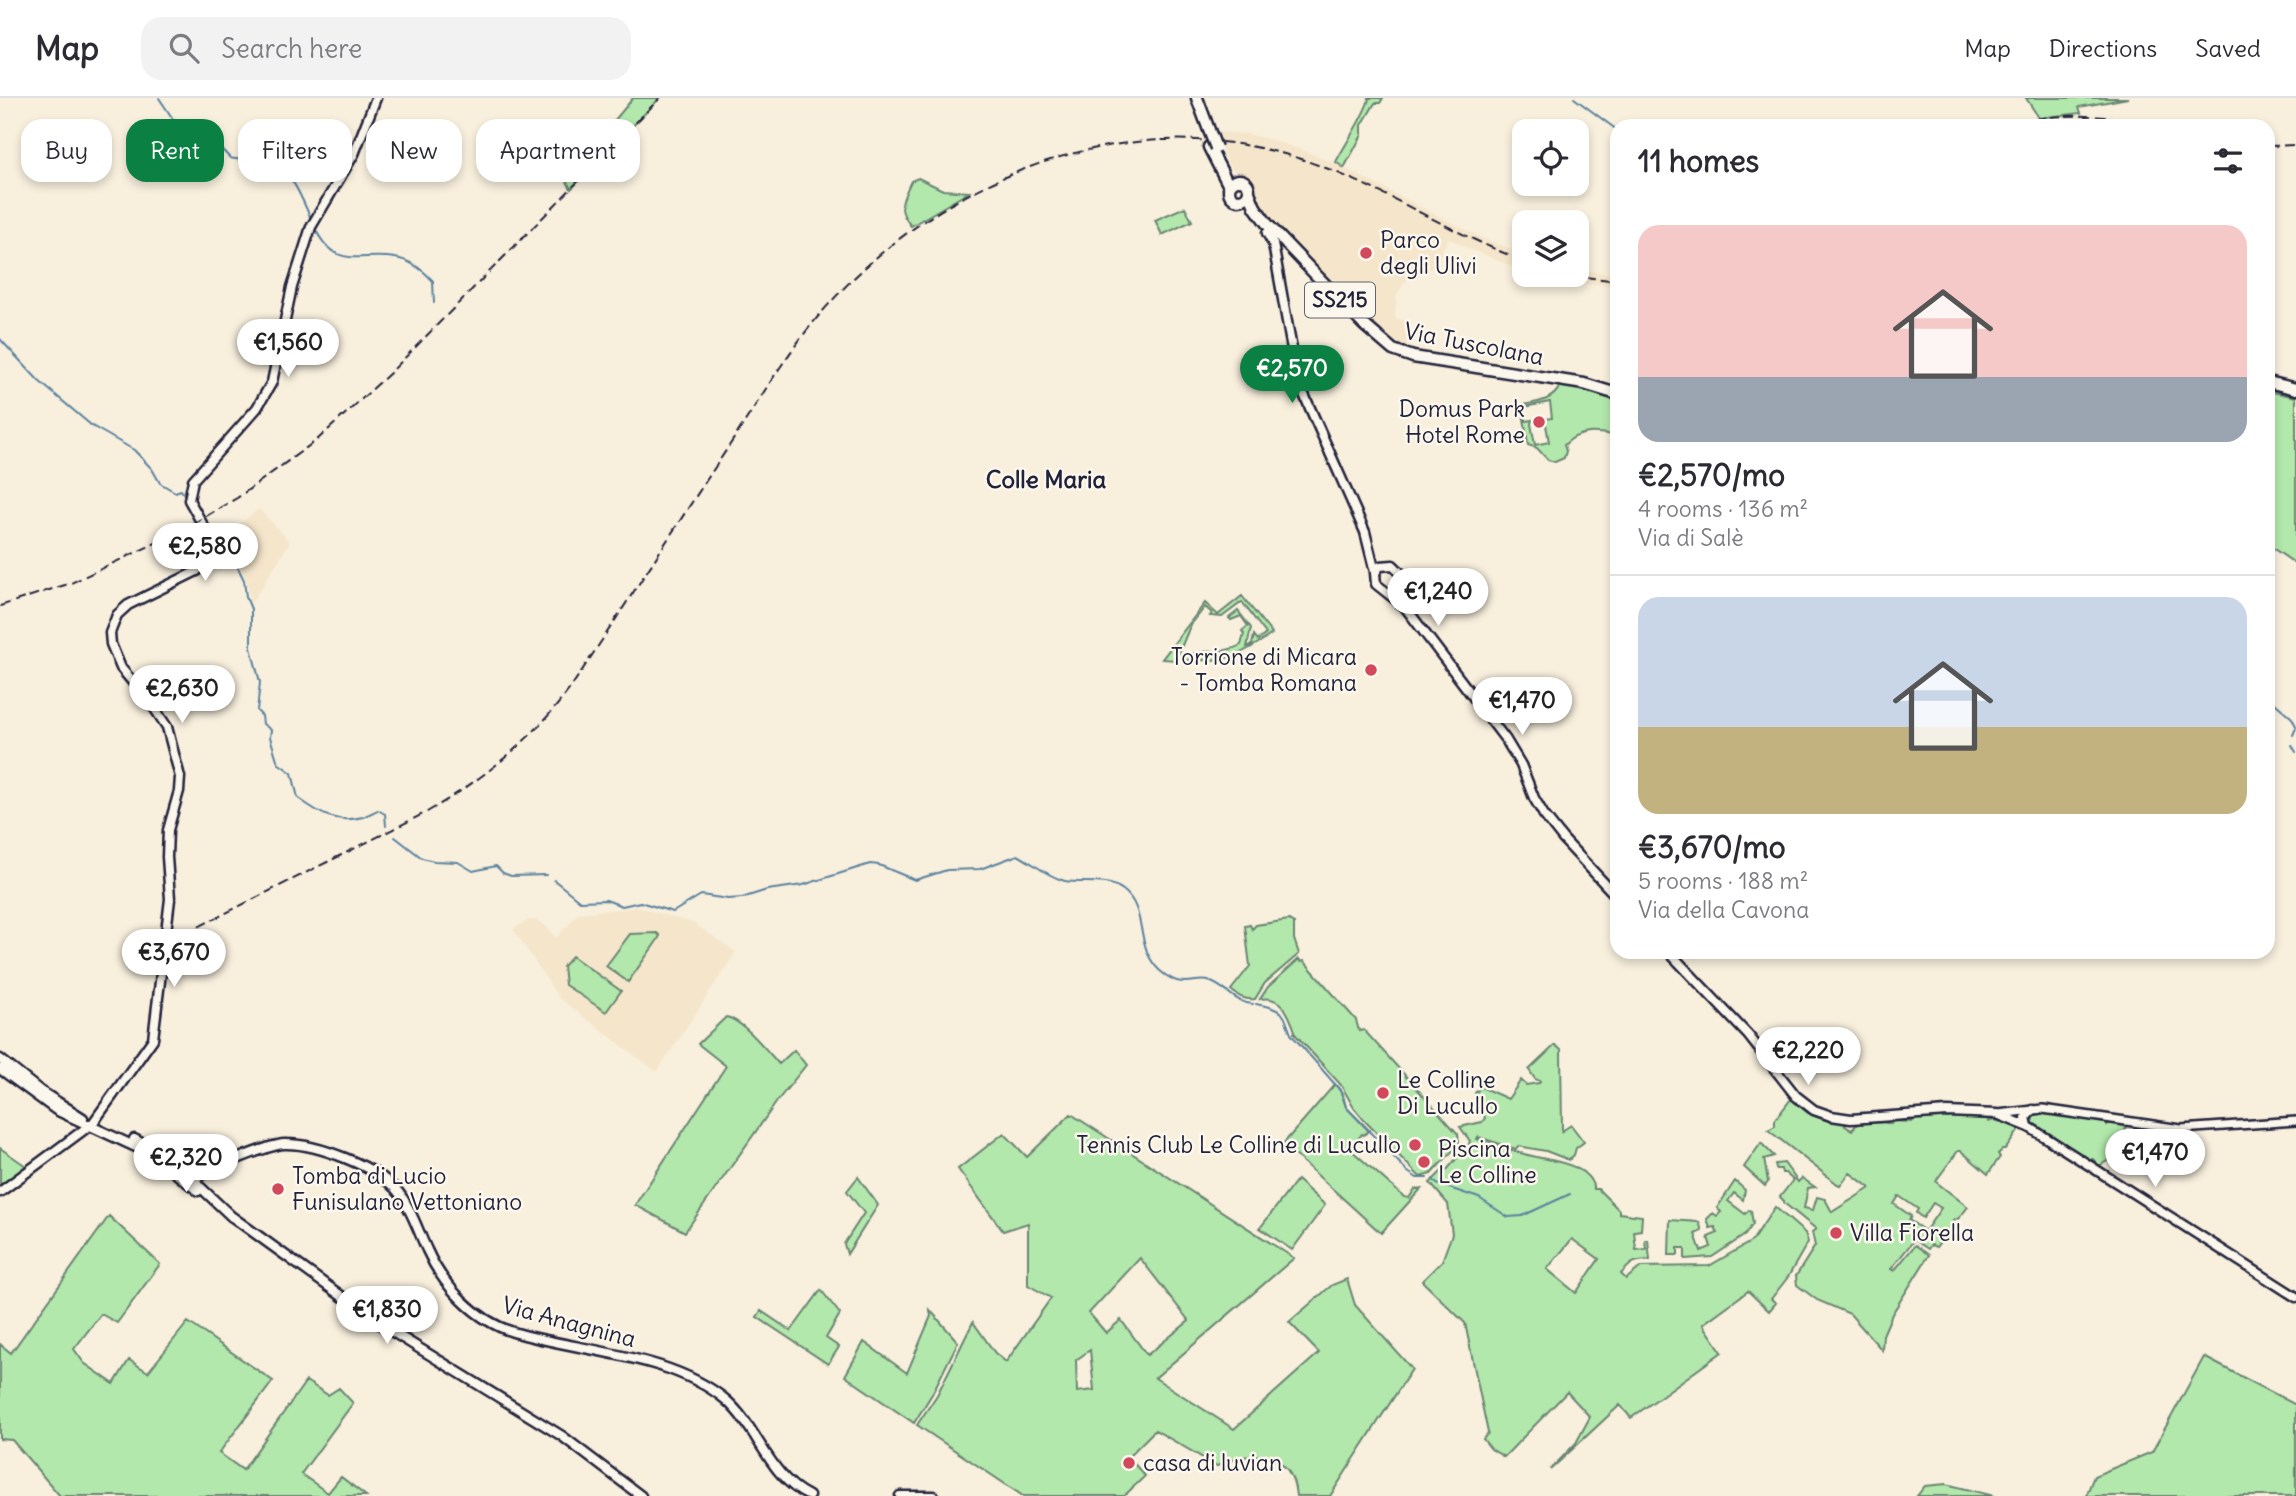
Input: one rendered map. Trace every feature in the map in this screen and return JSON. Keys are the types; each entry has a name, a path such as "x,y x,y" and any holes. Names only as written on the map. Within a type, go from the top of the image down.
{"main road":[{"path":"0,1192 91,1124 153,1039 171,895 167,858 168,830 180,782 167,727 152,704 121,668 111,644 110,631 117,615 128,605 197,571 207,559 211,547 209,536 189,500 192,480 257,408 272,382 292,287 313,224 354,154 376,98"},
{"path":"1191,98 1229,186"},
{"path":"1197,98 1206,130"},
{"path":"1213,148 1227,168 1238,179 1246,182 1249,192 1243,199 1235,199 1228,192 1232,181 1238,179"},
{"name":"Via Tuscolana","path":"1249,192 1262,217 1282,241 1364,325 1398,353 1584,384 1610,392"},
{"name":"Via Tuscolana","path":"1235,199 1250,209 1268,233 1282,241"},
{"path":"1268,233 1273,244 1301,390 1366,532 1375,580 1405,607 1506,740 1544,815 1610,889"},
{"path":"2275,384 2296,389"},
{"path":"1375,572 1381,566 1389,564 1396,568 1401,578 1405,607"},
{"path":"1383,589 1395,587 1401,578"},
{"path":"1676,959 1743,1029 1796,1096 1814,1110 1848,1119 1947,1112 1997,1114 2028,1126 2296,1297"},
{"name":"Via Anagnina","path":"0,1059 39,1090 91,1124 155,1156 232,1217 383,1326 562,1436 641,1496"},
{"name":"Via Anagnina","path":"0,1069 48,1106 144,1144 186,1171 200,1172 225,1166"},
{"path":"2028,1126 2026,1117 2033,1110"},
{"name":"Via Anagnina","path":"232,1217 195,1182 197,1177 269,1147 292,1144 330,1154 377,1173 389,1182 404,1200 442,1276 481,1316 513,1332 656,1365 698,1381 732,1406 748,1425 778,1473 809,1496"},
{"path":"900,1496 934,1496"}],"street":[{"path":"1997,1114 2033,1110 2057,1111 2180,1129 2296,1121"}],"shaded area":[{"path":"1215,132 1248,134 1303,150 1484,239 1512,250 1512,266 1448,238 1435,268 1417,272 1408,278 1397,294 1395,318 1411,322 1406,348 1377,328 1276,226 1262,209 1256,195 1256,186 1248,175 1235,172 1227,163"},
{"path":"1589,271 1610,274 1610,285 1589,284"},
{"path":"259,509 290,542 251,604 246,578 229,545 220,536"},
{"path":"638,907 695,924 736,952 657,1072 559,998 513,929 529,920 536,920 545,925 556,938 579,913"}],"green space":[{"path":"633,98 660,98 639,119 616,119"},
{"path":"1369,98 1383,98 1380,103 1375,103 1362,125 1362,135 1344,168 1336,162"},
{"path":"2026,98 2128,98 2079,107 2081,113 2039,118"},
{"path":"918,178 943,190 969,192 911,226 903,214 902,204 911,181"},
{"path":"567,182 578,182 571,189"},
{"path":"1185,207 1192,221 1162,235 1155,220"},
{"path":"1561,384 1610,398 1610,435 1596,433 1576,436 1564,445 1564,458 1555,462 1548,460 1537,448 1528,445 1522,405 1545,400 1554,394","holes":["1550,402 1552,418 1545,419 1549,442 1535,445 1532,420 1526,421 1524,407"]},
{"path":"2275,392 2296,397 2296,564 2275,550"},
{"path":"1242,596 1272,634 1231,657 1184,660 1185,656 1199,652 1227,650 1241,645 1244,634 1242,631 1248,626 1241,616 1231,620 1229,618 1238,611 1251,628 1247,647 1252,645 1254,635 1258,640 1266,634 1242,602 1222,617 1210,616 1212,613 1205,607 1190,626 1176,660 1162,659 1205,603 1218,615"},
{"path":"1289,920 1294,923 1294,939 1299,954 1265,983 1255,999 1245,998 1231,990 1250,966 1245,926 1250,925 1252,929 1256,925"},
{"path":"657,933 660,936 628,982 606,966 630,934"},
{"path":"572,956 621,991 606,1012 565,985 563,966"},
{"name":"Le Colline Di Lucullo","path":"1299,959 1304,961 1356,1020 1359,1031 1364,1030 1458,1134 1459,1144 1431,1174 1420,1177 1365,1121 1341,1085 1294,1033 1284,1007 1274,1000 1260,999 1268,987"},
{"path":"726,1017 747,1030 779,1064 794,1050 806,1065 778,1100 685,1232 635,1205 726,1066 698,1044"},
{"path":"1555,1045 1561,1050 1562,1131 1571,1125 1584,1142 1576,1148 1569,1160 1546,1151 1518,1146 1516,1149 1478,1137 1477,1139 1575,1167 1584,1173 1594,1189 1598,1189 1619,1213 1642,1216 1641,1230 1634,1231 1636,1250 1646,1249 1645,1240 1648,1240 1650,1260 1630,1265 1621,1274 1626,1279 1641,1267 1709,1266 1752,1241 1775,1207 1805,1233 1808,1242 1788,1277 1771,1299 1776,1303 1769,1311 1748,1291 1703,1324 1722,1352 1631,1418 1620,1405 1550,1470 1576,1443 1590,1417 1567,1392 1504,1457 1491,1449 1483,1439 1488,1433 1465,1323 1422,1281 1442,1261 1452,1234 1448,1204 1430,1183 1443,1170 1446,1171 1461,1153 1465,1155 1470,1141 1460,1127 1482,1122 1485,1118 1475,1093 1481,1087 1508,1099 1521,1080 1526,1085 1539,1083 1529,1070","holes":["1572,1239 1599,1259 1576,1293 1547,1269"]},
{"path":"1335,1084 1343,1095 1346,1107 1369,1130 1362,1134 1350,1149 1404,1197 1409,1198 1415,1189 1421,1189 1381,1233 1283,1144"},
{"path":"1791,1099 1808,1113 1847,1123 1845,1126 1852,1130 1858,1123 1891,1124 1893,1121 1912,1122 1915,1118 1955,1116 1988,1117 1988,1122 1994,1120 2021,1127 2005,1150 1998,1154 2000,1157 1988,1174 1958,1151 1938,1178 1936,1182 1968,1207 1953,1221 1954,1224 1936,1247 1931,1245 1928,1249 1914,1240 1891,1269 1894,1271 1915,1245 1929,1255 1892,1314 1883,1335 1882,1350 1850,1314 1817,1300 1797,1285 1796,1276 1815,1246 1812,1232 1816,1229 1780,1197 1793,1180 1782,1173 1781,1169 1776,1169 1775,1164 1784,1163 1798,1182 1802,1178 1815,1187 1808,1188 1804,1208 1813,1210 1817,1197 1825,1199 1832,1212 1870,1188 1850,1173 1840,1186 1768,1130 1775,1126 1775,1120","holes":["1899,1196 1918,1209 1916,1213 1923,1218 1933,1203 1941,1208 1925,1231 1909,1220 1911,1216 1894,1204"]},
{"path":"2038,1112 2126,1126 2122,1152 2099,1166 2093,1159 2088,1159 2032,1125 2029,1119"},
{"path":"1071,1114 1294,1258 1155,1378 1234,1429 1319,1353 1289,1322 1332,1285 1347,1279 1355,1305 1412,1369 1330,1496 1296,1496 1293,1480 1287,1469 1278,1461 1255,1456 1217,1466 1155,1430 1128,1457 1145,1476 1124,1496 1023,1496 917,1425 937,1395 973,1322 995,1353 1006,1362 1051,1298 1028,1285 1028,1223 1003,1231 958,1169 1004,1133 1027,1157","holes":["1140,1258 1189,1321 1147,1355 1121,1320 1106,1333 1089,1313","1090,1350 1094,1390 1077,1392 1076,1360"]},
{"path":"1761,1143 1774,1156 1764,1159 1768,1182 1765,1186 1744,1167"},
{"path":"0,1148 26,1166 0,1188"},
{"path":"858,1177 878,1205 847,1254 844,1244 864,1213 847,1191"},
{"path":"1297,1180 1325,1205 1292,1250 1260,1228"},
{"path":"1735,1181 1745,1190 1743,1200 1734,1193 1728,1201 1745,1214 1751,1211 1753,1224 1745,1235 1712,1257 1685,1259 1685,1248 1678,1248 1678,1255 1669,1255 1670,1220 1699,1222 1702,1231 1695,1234 1701,1251 1711,1247 1708,1237 1718,1233 1715,1227 1710,1228 1707,1219 1713,1213 1717,1216 1721,1212 1717,1208"},
{"path":"109,1216 160,1264 117,1323 101,1314 74,1349 84,1363 114,1384 129,1360 148,1372 188,1322 273,1381 219,1453 243,1470 306,1381 328,1395 339,1388 353,1403 301,1474 328,1493 341,1477 366,1496 60,1496 12,1440 0,1439 0,1344 11,1353"},
{"path":"821,1290 840,1314 826,1338 839,1347 828,1364 757,1317 761,1311 791,1331"},
{"path":"930,1310 958,1342 914,1423 845,1376 864,1342 907,1373 931,1316"},
{"path":"2204,1357 2296,1405 2296,1496 2086,1496 2094,1476 2152,1452"},
{"path":"1946,1484 1994,1496 1917,1496 1925,1486"}],"waterway":[{"path":"159,98 177,125 204,131 230,158 276,164 290,177 312,221"},
{"path":"1574,98 1610,125"},
{"path":"314,226 330,250 339,255 395,258 416,266 433,281 434,303"},
{"path":"0,339 39,381 92,426 134,450 152,469 160,483 175,492 181,490 185,496"},
{"path":"214,536 219,536 226,543 244,580 251,609 251,648 260,682 257,711 262,716 263,724 271,730 270,737 278,763 292,773 298,798 321,813 336,818 353,819 378,810 385,814 386,826"},
{"path":"2275,703 2292,718 2296,726"},
{"path":"2293,735 2296,728"},
{"path":"2292,745 2296,752"},
{"path":"395,837 422,858 458,862 473,871 496,866 511,876 546,875"},
{"path":"554,880 580,901 606,900 622,906 640,902 673,912 701,895 742,898 767,890 803,885 870,864 915,880 947,870 980,869 1018,855 1065,881 1117,886 1132,899 1146,948 1160,971 1179,982 1211,982 1241,1001 1253,1004"},
{"path":"1256,1004 1281,1012 1291,1034 1340,1090 1346,1107 1408,1172 1417,1178 1427,1178"},
{"path":"1433,1179 1437,1184 1479,1198 1508,1217 1522,1216 1570,1194"}],"railway":[{"path":"0,606 71,583 177,533 237,498 317,440 390,373 660,98"},
{"path":"2039,119 2064,116 2121,119"},
{"path":"172,940 427,812 468,786 524,741 571,687 781,366 817,318 873,261 920,224 972,192 1028,168 1085,151 1144,141 1204,140 1264,149 1331,170 1512,256"},
{"path":"2275,146 2296,145"},
{"path":"1589,277 1610,280"}],"place":[{"name":"Parco degli Ulivi","path":"1366,253"},
{"name":"Domus Park Hotel Rome","path":"1539,422"},
{"name":"Torrione di Micara - Tomba Romana","path":"1371,670"},
{"name":"Le Colline Di Lucullo","path":"1383,1093"},
{"name":"Tennis Club Le Colline di Lucullo","path":"1415,1145"},
{"name":"Piscina Le Colline","path":"1424,1162"},
{"name":"Tomba di Lucio Funisulano Vettoniano","path":"278,1189"},
{"name":"Villa Fiorella","path":"1836,1233"},
{"name":"casa di luvian","path":"1129,1463"}],"district":[{"name":"Colle Maria","path":"1046,480"}]}
